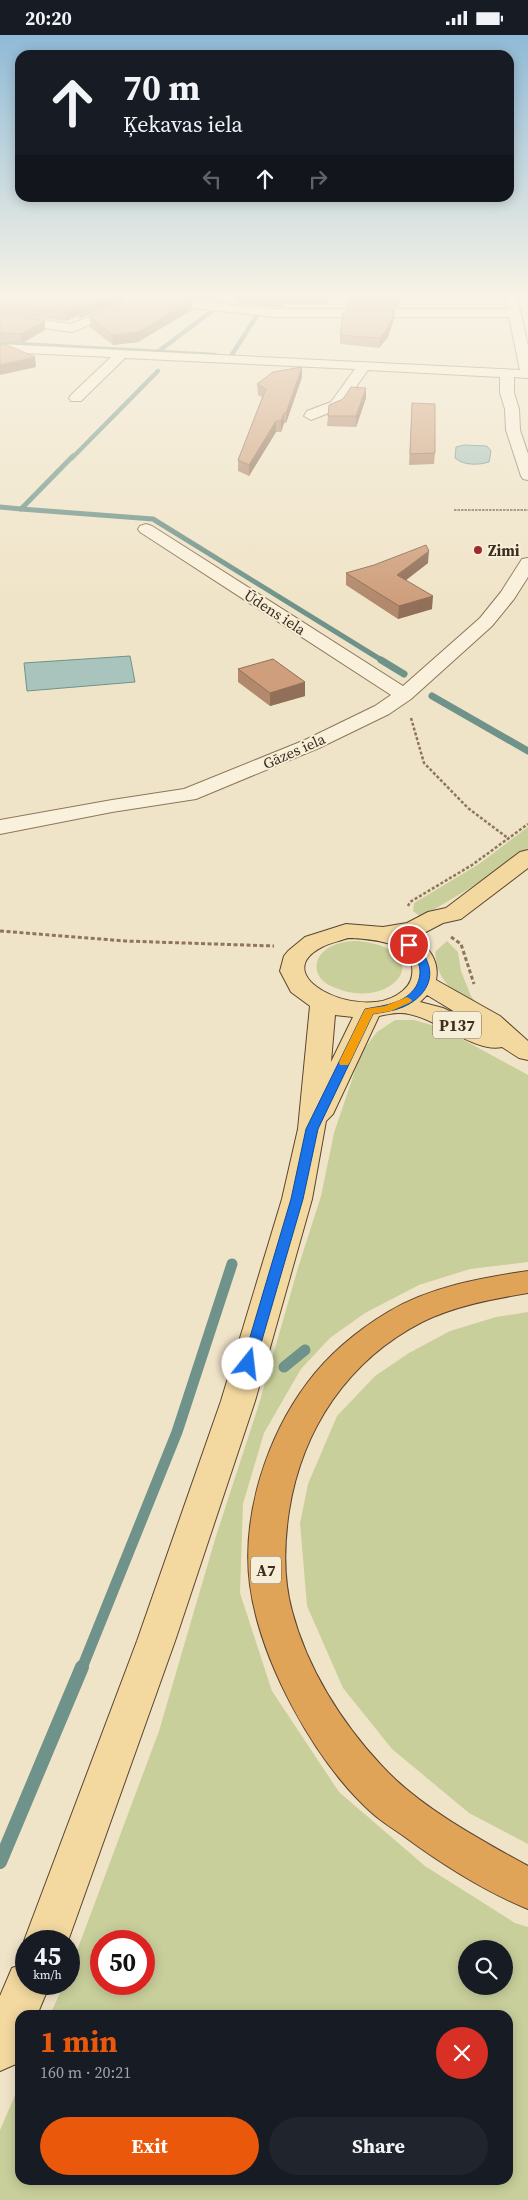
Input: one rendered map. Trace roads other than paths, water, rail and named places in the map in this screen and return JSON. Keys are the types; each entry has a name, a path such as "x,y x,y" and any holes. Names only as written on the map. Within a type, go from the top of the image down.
{"highway":[{"name":"A7","path":"528,1282 472,1293 441,1302 410,1315 371,1341 336,1372 319,1391 305,1413 285,1458 270,1508 266,1573 272,1610 285,1648 328,1731 355,1765 386,1799 460,1851 528,1887"}],"main road":[{"path":"384,934 409,945 419,954 426,970 424,983 416,994 400,1005 369,1011 350,1011 323,1004 308,996 296,984 292,970 296,956 307,944 324,936 346,931 384,934 414,929 436,917 453,914 528,857"},
{"path":"419,954 452,925 453,914"},
{"name":"P137","path":"424,983 491,1022 521,1048"},
{"path":"50,1930 156,1641 238,1401 297,1199 312,1129 323,1004"},
{"name":"P137","path":"400,1005 434,1015 482,1036 521,1048"},
{"path":"312,1129 369,1011"},
{"path":"17,2010 23,1995"},
{"path":"0,2048 15,2014"}],"street":[{"path":"311,416 312,413 336,405 341,398"},
{"path":"509,398 512,409 513,430 528,476"},
{"name":"Ūdens iela","path":"146,529 404,695"},
{"name":"Gāzes iela","path":"0,827 112,806 189,795 312,744 382,710 404,695 486,623 508,595 528,563"}],"water":[{"path":"464,445 487,446 491,451 489,462 472,464 459,461 455,458 456,447"},
{"path":"130,656 135,682 27,691 24,663"}],"waterway":[{"path":"72,458 131,398"},
{"path":"21,509 73,456"},
{"path":"0,507 21,509"},
{"path":"21,509 153,519 383,661"},
{"path":"381,660 404,674"},
{"path":"432,696 528,751"},
{"path":"82,1668 177,1432 232,1264"},
{"path":"284,1367 305,1350"},
{"path":"0,1862 82,1667"}],"place":[{"name":"Zimi","path":"478,550"}]}
